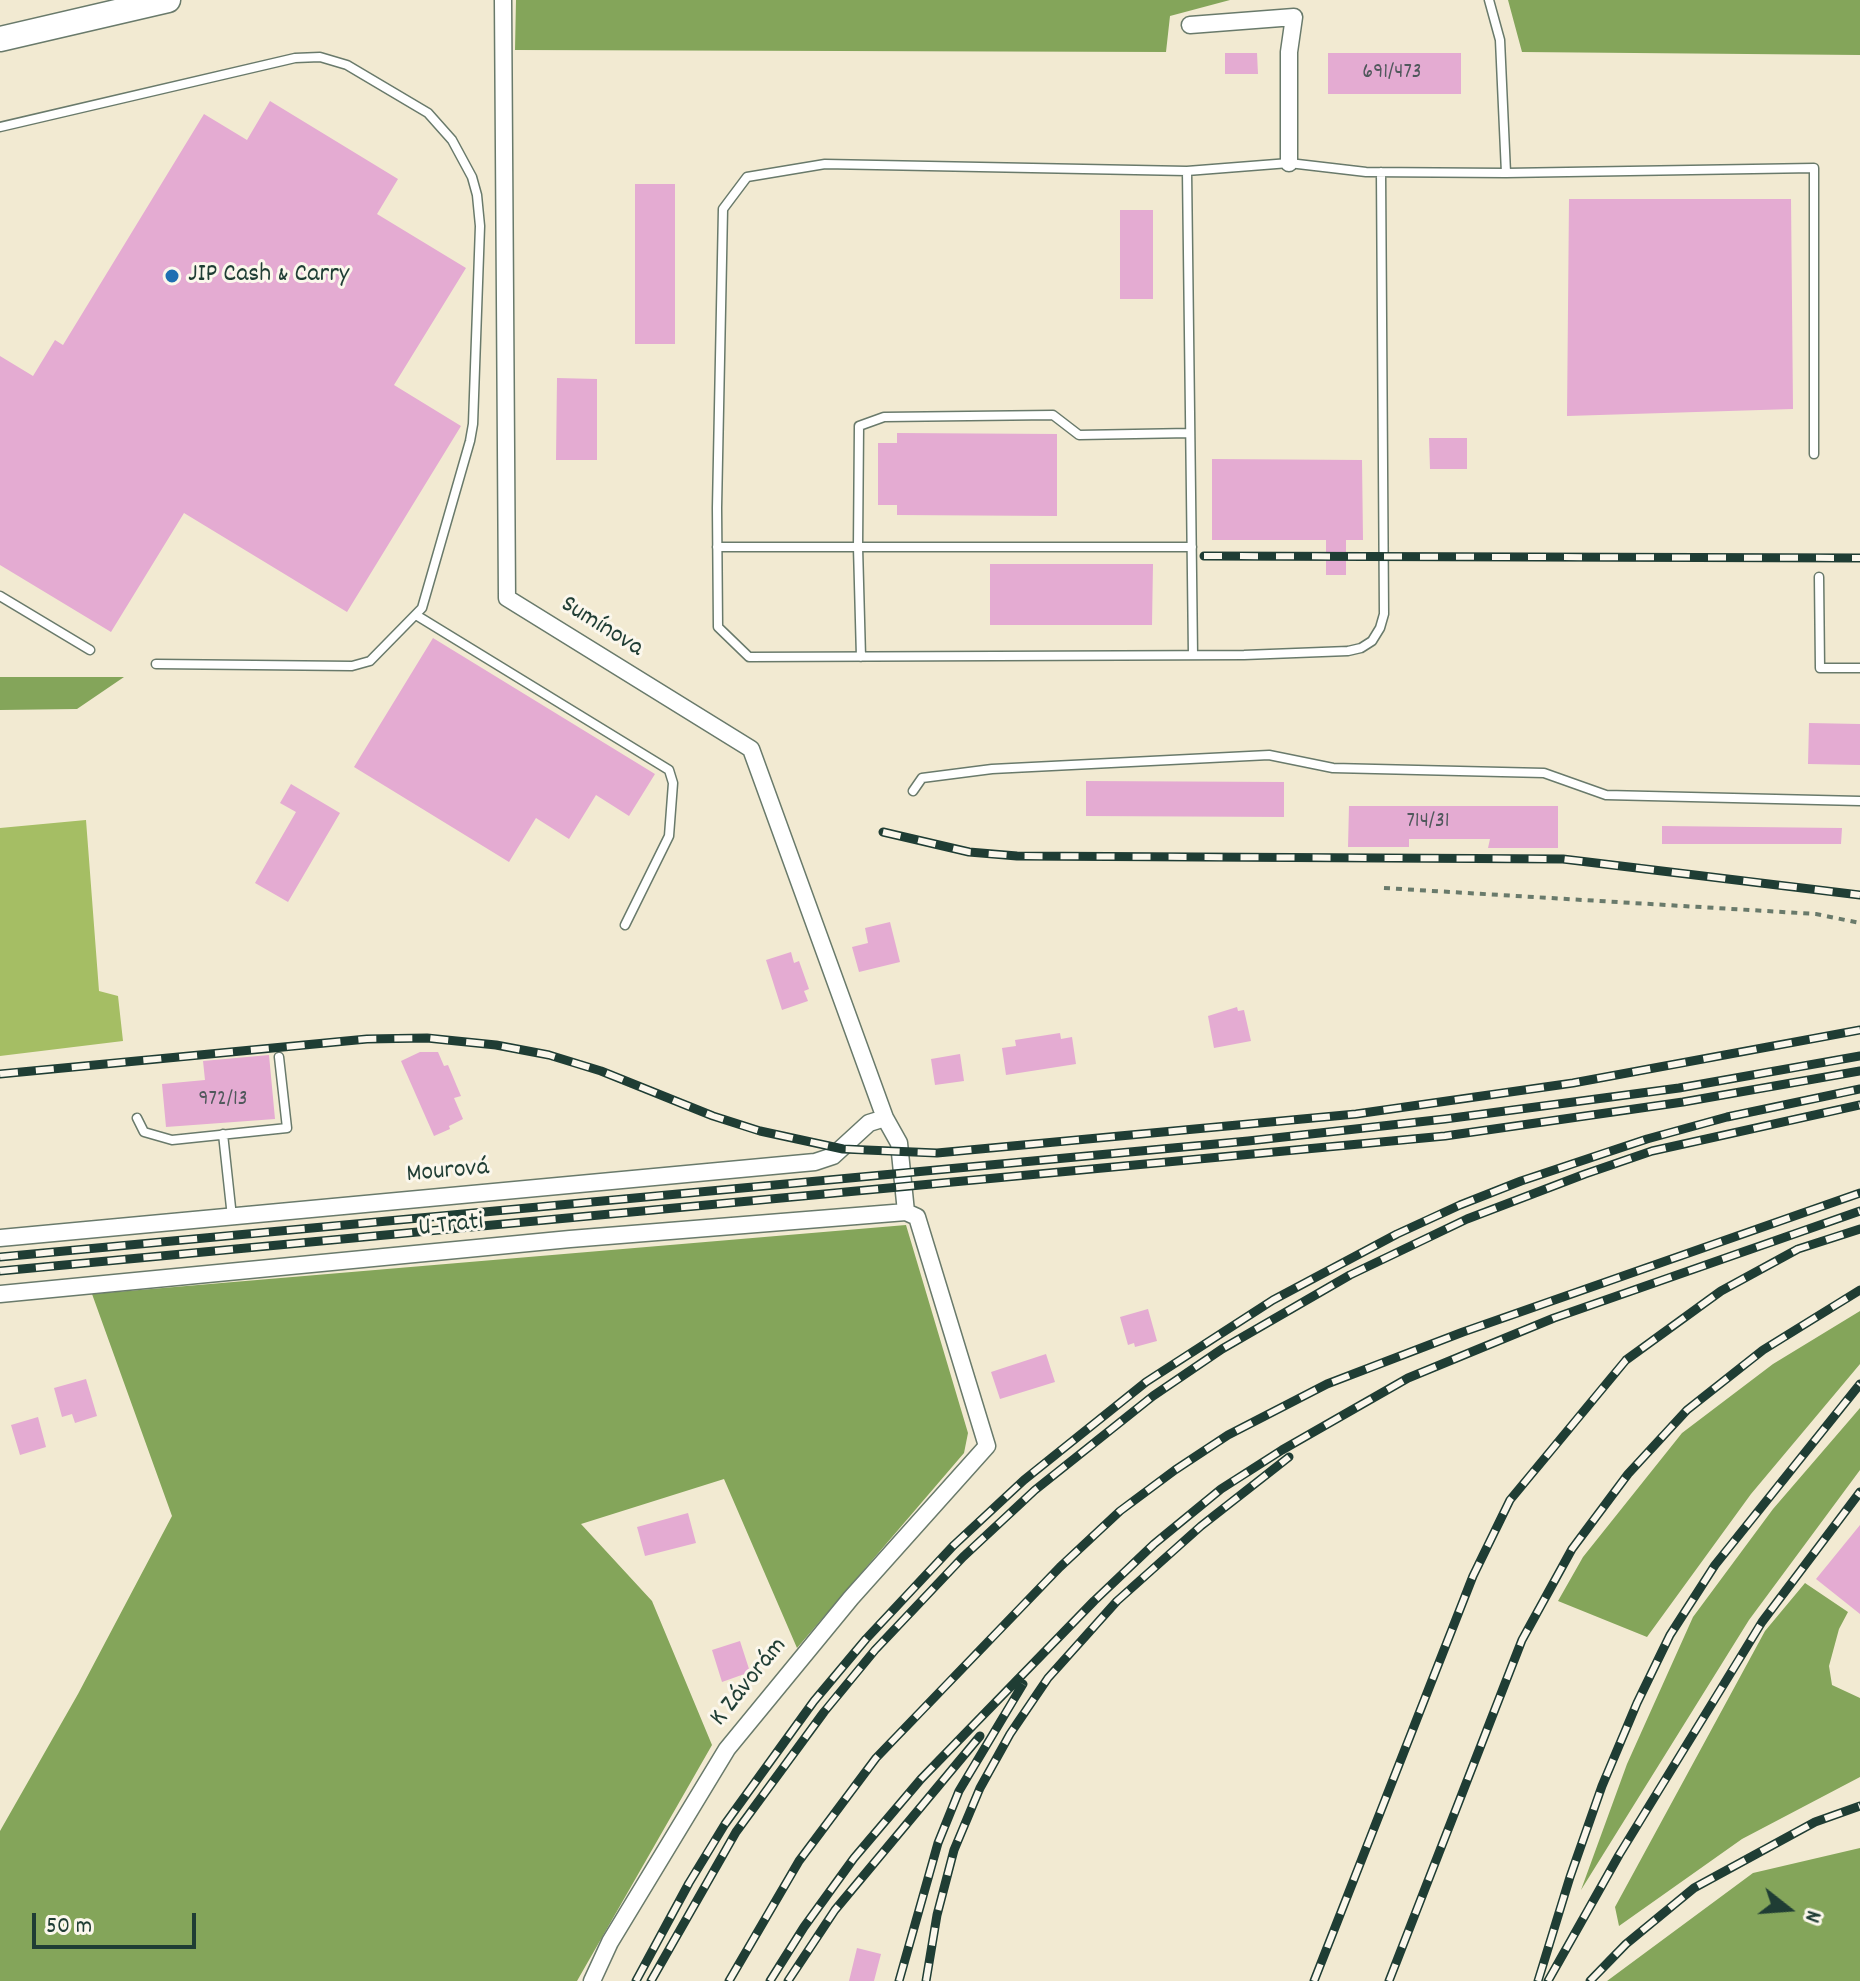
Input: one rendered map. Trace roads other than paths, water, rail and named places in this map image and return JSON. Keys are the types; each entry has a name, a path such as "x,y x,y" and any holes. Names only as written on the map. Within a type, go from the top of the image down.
{"main road":[{"path":"0,39 168,0"}],"street":[{"name":"Sumínova","path":"503,0 507,598 751,749 885,1118 899,1143 912,1214"},
{"path":"1190,25 1295,9 1289,52 1289,163"},
{"name":"Mourová","path":"0,1238 815,1162 833,1156 869,1123 885,1118"},
{"name":"U Trati","path":"0,1294 586,1238 912,1214"},
{"name":"K Závorám","path":"592,1981 610,1942 727,1749 851,1598 987,1446 912,1214"}],"lane":[{"path":"1489,0 1500,40 1506,173"},
{"path":"0,127 309,56 347,65 419,107 452,140 472,177 480,212 473,424 426,598 416,615 370,661 352,666 156,664"},
{"path":"1381,172 1384,614 1372,641 1348,651 1193,655 749,657 718,627 723,209 747,177 825,164 1187,171 1289,163 1381,172 1506,173 1814,168 1814,454"},
{"path":"1187,171 1193,655"},
{"path":"861,657 859,426 884,417 1053,415 1079,435 1190,433"},
{"path":"717,547 1192,547"},
{"path":"1819,577 1820,668 1860,668"},
{"path":"0,596 90,650"},
{"path":"416,615 669,770 673,783 669,836 625,925"},
{"path":"913,791 922,778 992,769 1269,755 1333,768 1544,773 1606,795 1860,801"},
{"path":"137,1118 144,1132 172,1140 287,1128 279,1057"},
{"path":"223,1134 232,1217"}],"railway":[{"path":"1204,556 1860,558"},
{"path":"883,832 969,852 1017,856 1563,859 1860,895"},
{"path":"0,1074 367,1039 427,1038 496,1045 549,1055 601,1071 713,1116 760,1131 843,1149 937,1153 1356,1114 1573,1083 1860,1030"},
{"path":"0,1257 1248,1141 1679,1088 1860,1056"},
{"path":"0,1271 1445,1136 1683,1102 1860,1071"},
{"path":"636,1981 725,1824 814,1701 866,1639 953,1546 1024,1480 1146,1382 1273,1300 1397,1234 1460,1205 1647,1139 1727,1117 1860,1089"},
{"path":"651,1981 736,1832 824,1712 875,1650 963,1557 1035,1490 1153,1396 1222,1349 1350,1275 1467,1219 1652,1151 1860,1105"},
{"path":"729,1981 799,1861 876,1758 1060,1567 1120,1511 1175,1470 1228,1435 1327,1384 1463,1332 1860,1193"},
{"path":"770,1981 854,1858 921,1779 1094,1601 1154,1544 1221,1489 1282,1450 1408,1378 1554,1318 1860,1211"},
{"path":"1314,1981 1473,1576 1510,1500 1626,1360 1721,1291 1798,1249 1860,1229"},
{"path":"1389,1981 1522,1640 1572,1549 1628,1474 1687,1410 1763,1350 1860,1290"},
{"path":"1538,1981 1602,1786 1670,1635 1715,1565 1860,1384"},
{"path":"926,1981 937,1915 954,1850 980,1788 1010,1734 1048,1678 1117,1601 1201,1526 1289,1457"},
{"path":"1548,1981 1619,1855 1762,1622 1860,1492"},
{"path":"899,1981 938,1843 959,1791 1023,1684"},
{"path":"788,1981 835,1910 980,1736"},
{"path":"1590,1981 1626,1944 1694,1888 1815,1822 1860,1806"}],"place":[{"name":"JIP Cash & Carry","path":"172,276"}]}
